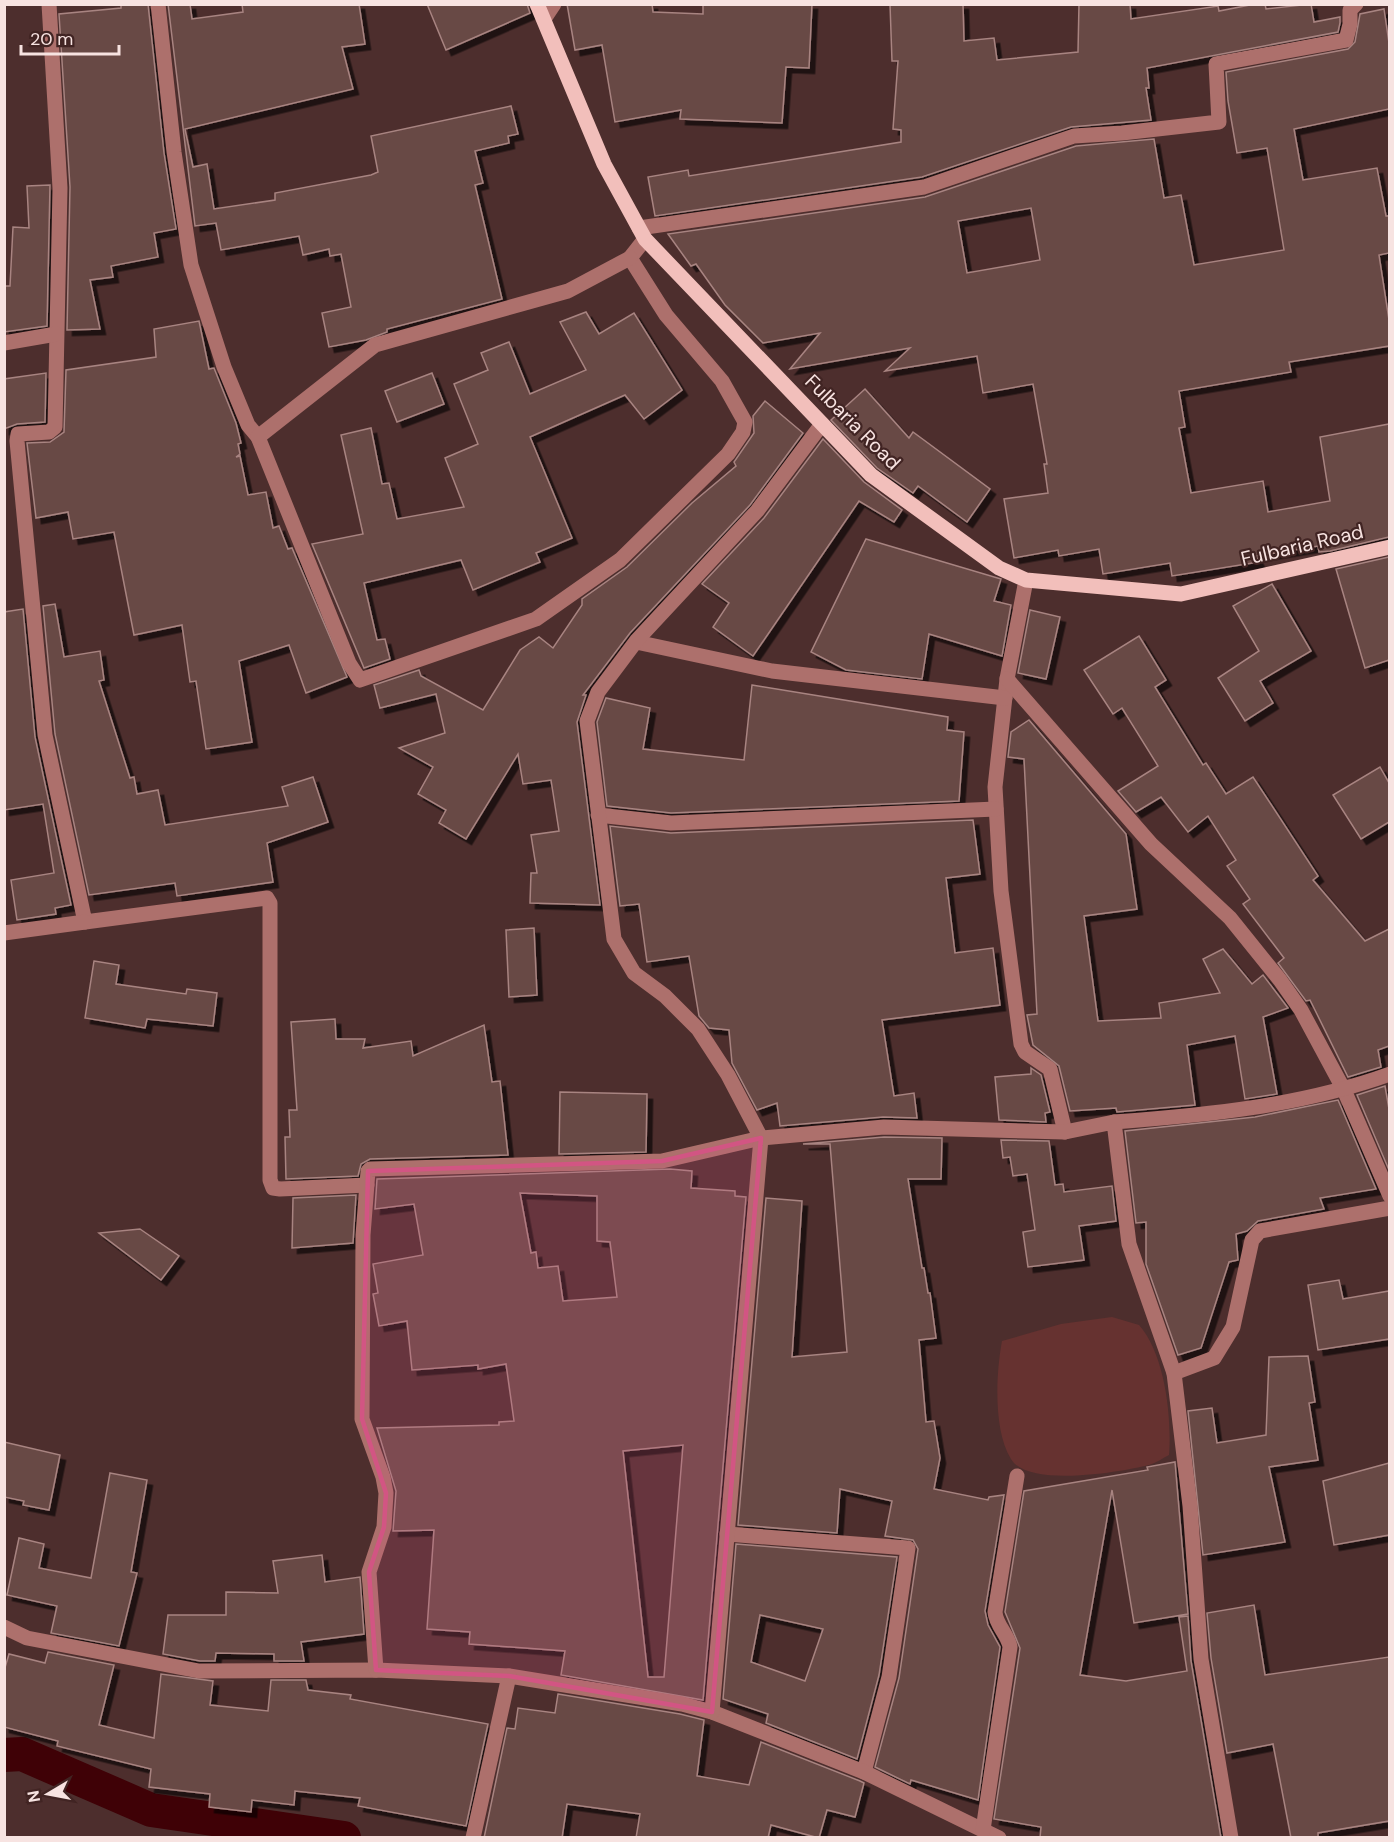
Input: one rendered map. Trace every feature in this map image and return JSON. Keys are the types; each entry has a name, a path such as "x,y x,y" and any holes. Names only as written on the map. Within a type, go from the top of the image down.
{"main road":[{"name":"Fulbaria Road","path":"537,4 604,164 642,233 872,475 999,568 1026,580 1181,594 1389,547"}],"street":[{"path":"49,4 60,188 54,431 18,434 17,441 45,735 85,922"},
{"path":"158,4 174,152 191,265 224,367 248,425 258,437 349,663 360,680 536,619 620,560 721,461 743,432 744,422 722,381 666,315 630,258"},
{"path":"544,19 554,4"},
{"path":"258,437 375,345 568,291 630,258 642,233 924,188 1074,136 1219,122 1216,64 1346,40 1350,24 1350,10 1356,4"},
{"path":"4,344 56,334"},
{"path":"712,1712 761,1138 728,1075 698,1029 665,996 634,973 614,939 587,721 598,692 636,642 758,511 822,424"},
{"path":"1026,580 1007,679 995,787 1001,891 1021,1044 1025,1052 1050,1069 1065,1132"},
{"path":"636,642 772,671 1005,698"},
{"path":"1007,679 1151,844 1230,918 1301,1010 1344,1090 1389,1196"},
{"path":"598,815 671,823 996,809"},
{"path":"4,933 267,898 270,903 270,1179 273,1188 367,1185"},
{"path":"376,1670 369,1572 384,1527 386,1493 383,1477 362,1419 363,1235 370,1169 662,1161 761,1138 884,1127 1065,1132 1114,1122 1220,1114 1344,1090 1389,1074"},
{"path":"1114,1122 1129,1244 1174,1372 1190,1506 1201,1659 1231,1838"},
{"path":"1174,1372 1214,1358 1233,1327 1252,1240 1260,1231 1389,1208"},
{"path":"983,1830 1010,1647 1007,1636 996,1620 995,1612 1017,1476"},
{"path":"727,1534 908,1548 889,1677 864,1772"},
{"path":"4,1627 27,1638 199,1671 376,1670 509,1676 682,1704 712,1712 864,1772 999,1838"},
{"path":"473,1838 509,1676"}],"highlighted area":[{"path":"761,1138 712,1712 509,1676 376,1670 369,1572 384,1527 386,1493 362,1419 368,1171 662,1161"}],"shaded area":[{"path":"1112,1317 1139,1325 1155,1352 1168,1405 1169,1455 1149,1465 1076,1476 1036,1473 1021,1468 1011,1459 1001,1433 997,1385 1002,1341 1061,1324"}],"building":[{"path":"121,4 148,4 164,153 176,229 154,233 158,257 111,266 113,277 90,280 100,329 67,330 70,187 59,14 121,8"},
{"path":"168,4 190,4 192,19 243,12 242,4 359,4 365,44 342,47 353,89 185,129 193,167 207,164 214,209 275,200 275,193 371,175 378,172 371,136 511,106 518,134 508,136 509,143 475,151 483,183 475,185 502,299 387,329 387,332 366,340 329,347 322,313 351,307 341,254 330,256 329,249 303,255 299,236 221,250 216,223 195,226"},
{"path":"427,4 527,4 530,13 446,50"},
{"path":"567,4 652,4 653,12 703,14 703,4 812,4 809,68 786,67 782,123 680,119 681,110 615,122 602,45 575,50"},
{"path":"890,4 963,4 964,41 994,38 997,60 1078,52 1079,4 1130,4 1131,19 1218,6 1219,11 1255,4 1265,4 1266,9 1311,4 1314,22 1340,17 1340,23 1338,32 1147,68 1149,88 1146,88 1151,120 1071,127 922,177 655,216 648,177 688,170 689,176 901,142 901,130 893,129 898,61 892,61"},
{"path":"1384,9 1389,43 1389,109 1294,129 1303,180 1377,168 1386,216 1389,216 1389,253 1379,255 1389,320 1389,346 1289,362 1291,372 1179,391 1185,427 1179,428 1191,493 1263,481 1268,512 1330,501 1320,437 1389,424 1389,537 1330,551 1319,552 1318,546 1256,556 1259,562 1172,576 1170,563 1103,574 1099,549 1059,556 1058,550 1014,558 1004,499 1048,493 1044,464 1047,464 1033,384 983,393 977,356 885,371 910,348 790,369 820,333 763,343 725,305 696,264 691,266 668,234 925,197 1076,146 1154,139 1164,198 1181,195 1194,265 1284,250 1267,148 1237,153 1228,101 1226,72 1348,49 1355,42 1360,14","holes":["1031,208 1040,260 967,273 958,221"]},
{"path":"50,185 47,326 4,332 4,286 10,286 13,227 29,228 27,186"},
{"path":"586,312 599,334 634,313 682,390 644,419 625,395 530,437 572,538 536,553 540,562 473,590 461,560 364,583 377,640 385,639 390,659 364,668 312,544 363,534 341,435 371,428 382,484 389,483 397,519 464,507 445,458 478,444 454,384 488,370 481,353 509,342 530,394 586,370 560,322"},
{"path":"199,321 209,369 214,368 236,423 241,443 238,444 240,454 236,457 240,456 248,495 266,492 273,528 279,526 288,549 292,548 347,677 306,693 289,645 239,661 252,742 206,749 196,681 190,682 182,625 134,635 114,532 73,539 68,512 36,518 27,443 50,442 64,432 66,370 156,357 154,329"},
{"path":"46,373 45,422 17,424 4,429 4,379"},
{"path":"432,373 444,404 397,422 385,391"},
{"path":"865,389 909,438 913,432 990,489 967,522 918,486 913,493 877,468 831,420"},
{"path":"765,401 803,433 750,505 630,633 583,695 586,695 577,722 600,905 530,903 531,873 537,873 531,835 559,831 551,780 523,784 518,754 466,839 439,823 446,810 418,794 433,767 399,748 445,733 436,694 380,708 374,685 419,670 421,676 483,710 520,650 539,637 553,648 582,605 582,599 627,567 692,503 736,466 734,462 754,433 753,416"},
{"path":"823,439 864,482 902,510 894,522 859,501 753,656 713,627 729,603 702,584 764,518"},
{"path":"866,539 1001,579 994,601 1011,605 1002,656 929,634 922,679 846,670 811,652"},
{"path":"1389,557 1389,660 1365,668 1336,569"},
{"path":"1272,584 1311,651 1260,681 1273,703 1245,721 1218,678 1259,651 1233,606"},
{"path":"55,604 64,657 100,651 104,680 99,681 130,778 134,777 137,794 158,790 165,825 288,806 282,787 313,777 328,822 267,843 273,882 177,896 175,883 89,895 55,734 43,606"},
{"path":"23,609 35,737 71,905 55,908 56,914 17,920 11,880 54,873 43,804 4,810 4,612"},
{"path":"1030,610 1060,617 1046,679 1018,673"},
{"path":"1139,636 1166,680 1155,687 1203,765 1206,763 1226,794 1253,777 1318,876 1313,880 1365,941 1389,929 1389,1046 1378,1050 1381,1067 1348,1077 1310,1000 1306,1001 1278,963 1284,958 1243,904 1250,899 1227,866 1236,860 1208,816 1188,832 1161,797 1136,812 1118,791 1158,766 1122,708 1113,714 1084,670"},
{"path":"752,685 948,717 947,730 964,732 959,801 671,813 607,806 597,722 606,698 650,708 643,749 744,760"},
{"path":"1029,720 1126,834 1137,909 1084,916 1098,1021 1161,1018 1159,1003 1220,993 1203,959 1223,949 1252,984 1263,975 1288,1008 1263,1017 1277,1094 1245,1099 1235,1036 1187,1045 1195,1105 1117,1112 1116,1108 1070,1111 1059,1066 1033,1045 1027,1015 1037,1014 1024,759 1008,757 1011,732"},
{"path":"1380,767 1389,783 1389,822 1361,839 1333,795"},
{"path":"973,820 980,874 946,878 955,953 993,948 1000,1005 882,1020 894,1096 914,1093 917,1118 883,1117 780,1126 777,1103 757,1110 732,1063 729,1030 709,1028 699,1016 689,956 647,962 639,904 620,906 610,826 671,833"},
{"path":"534,928 537,995 509,997 506,930"},
{"path":"94,961 119,965 116,984 186,994 187,989 217,993 213,1026 147,1019 145,1028 85,1018"},
{"path":"335,1019 336,1039 365,1039 363,1048 411,1041 413,1056 484,1025 492,1082 500,1081 508,1155 370,1159 361,1164 358,1176 286,1179 285,1137 290,1137 289,1110 297,1110 291,1022"},
{"path":"1031,1068 1041,1075 1050,1112 1045,1113 1046,1122 999,1120 995,1077 1031,1074"},
{"path":"1385,1086 1389,1109 1389,1170 1357,1095"},
{"path":"560,1092 647,1094 646,1152 559,1154"},
{"path":"1338,1100 1376,1189 1320,1198 1324,1209 1258,1221 1247,1231 1236,1234 1238,1260 1229,1262 1201,1348 1178,1355 1146,1264 1146,1222 1136,1223 1125,1131 1255,1117"},
{"path":"884,1137 942,1138 941,1179 908,1179 922,1268 924,1268 928,1293 930,1293 936,1338 919,1340 926,1422 934,1421 940,1458 934,1489 988,1500 989,1497 1004,1495 985,1611 988,1625 1000,1647 978,1800 911,1780 910,1784 875,1767 899,1678 918,1549 913,1540 885,1536 892,1501 840,1489 837,1533 738,1525 766,1198 802,1201 792,1357 847,1352 830,1144 803,1144"},
{"path":"1001,1140 1049,1141 1055,1185 1063,1184 1064,1192 1112,1186 1116,1221 1079,1226 1084,1260 1028,1267 1023,1232 1035,1230 1027,1174 1013,1176 1010,1157 1003,1158"},
{"path":"670,1169 692,1171 691,1188 735,1191 735,1196 746,1197 703,1700 561,1675 565,1651 469,1644 470,1632 427,1629 434,1530 393,1531 396,1491 377,1428 499,1425 499,1422 514,1421 506,1364 478,1369 478,1365 412,1370 407,1321 379,1326 373,1294 378,1293 373,1264 423,1255 414,1204 375,1209 377,1179","holes":["520,1193 597,1196 597,1241 610,1242 617,1297 563,1301 558,1266 538,1268 536,1252 531,1253","683,1445 664,1677 648,1677 623,1451"]},
{"path":"356,1195 353,1243 292,1248 293,1198"},
{"path":"140,1229 179,1256 161,1280 99,1233"},
{"path":"1339,1280 1343,1299 1389,1291 1389,1339 1318,1350 1308,1285"},
{"path":"1308,1356 1315,1402 1309,1403 1318,1460 1269,1467 1285,1542 1203,1555 1188,1411 1212,1408 1217,1443 1266,1435 1269,1357"},
{"path":"4,1442 60,1455 49,1510 23,1505 24,1501 4,1497"},
{"path":"1175,1462 1188,1614 1134,1623 1112,1490 1080,1675 1126,1681 1187,1671 1179,1617 1188,1616 1191,1661 1221,1838 1040,1838 1041,1827 994,1819 1020,1648 1005,1612 1024,1491 1148,1470 1147,1467"},
{"path":"1389,1463 1389,1535 1334,1545 1323,1481"},
{"path":"110,1473 147,1480 131,1572 137,1573 119,1646 51,1633 57,1606 7,1595 19,1538 44,1544 39,1568 91,1578"},
{"path":"736,1544 897,1557 879,1675 857,1759 766,1723 768,1714 723,1699","holes":["760,1615 823,1629 805,1681 751,1662"]},
{"path":"322,1555 325,1582 360,1577 364,1634 301,1642 304,1661 274,1661 274,1654 216,1653 215,1661 200,1661 163,1654 168,1615 226,1615 226,1592 278,1593 273,1561"},
{"path":"1254,1605 1265,1675 1389,1657 1389,1821 1318,1833 1318,1838 1291,1838 1273,1744 1227,1753 1211,1658 1207,1613"},
{"path":"48,1652 114,1665 99,1725 154,1738 161,1674 213,1681 210,1705 268,1711 271,1680 306,1680 308,1690 351,1695 350,1699 488,1724 466,1826 358,1806 360,1798 295,1791 294,1805 252,1800 251,1812 209,1807 210,1794 149,1787 151,1769 57,1746 58,1741 4,1727 4,1671 9,1654 45,1663"},
{"path":"558,1694 704,1720 697,1776 749,1785 761,1742 860,1781 864,1783 855,1817 827,1810 819,1838 771,1825 768,1838 636,1838 640,1814 567,1804 562,1838 484,1838 507,1728 515,1729 518,1708 555,1713"}],"waterway":[{"path":"4,1755 22,1754 151,1810 344,1838"}]}
